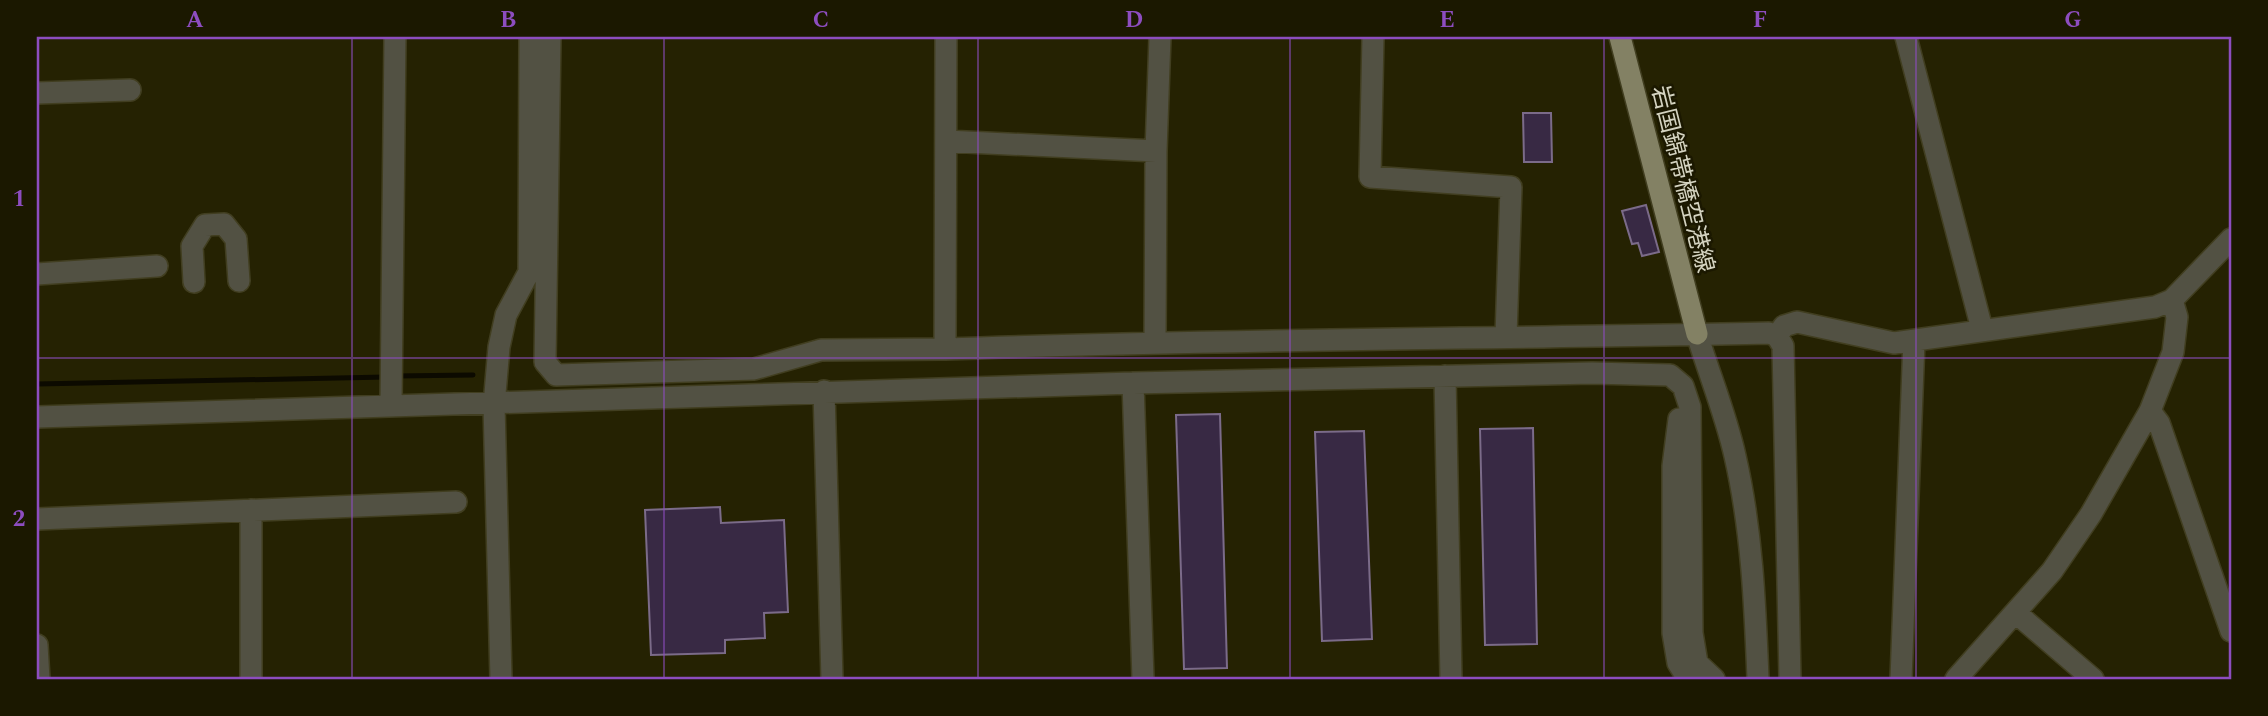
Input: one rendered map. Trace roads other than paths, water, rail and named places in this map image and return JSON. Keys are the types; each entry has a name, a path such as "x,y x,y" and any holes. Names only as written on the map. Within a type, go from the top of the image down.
{"main road":[{"name":"岩国錦帯橋空港線","path":"1620,37 1697,334"}],"street":[{"path":"391,405 394,37"},
{"path":"501,679 494,405 499,346 506,315 529,272 530,37"},
{"path":"550,37 545,362 556,375 754,369 821,350 1506,336 1769,333 1777,336 1783,346 1790,679"},
{"path":"945,349 946,37"},
{"path":"1155,342 1156,151 1160,37"},
{"path":"1373,37 1370,177 1511,187 1506,336"},
{"path":"1906,37 1982,330"},
{"path":"37,93 130,90"},
{"path":"946,141 1156,151"},
{"path":"194,282 192,246 205,225 224,223 236,240 239,281"},
{"path":"1777,336 1784,326 1797,322 1873,340 1914,341 2155,307 2172,300 2231,239"},
{"path":"37,274 157,266"},
{"path":"1956,679 2052,571 2091,514 2150,411 2173,352 2177,317 2172,300"},
{"path":"1697,334 1734,454 1745,509 1754,584 1758,679"},
{"path":"1901,679 1914,341"},
{"path":"1647,374 1662,382 1674,395 1679,412 1673,466 1673,633 1678,663 1688,679"},
{"path":"37,417 391,405 494,405 824,391 1133,383 1445,376 1670,375 1682,386 1690,407 1692,633 1697,663 1714,679"},
{"path":"1445,376 1451,679"},
{"path":"1133,383 1143,679"},
{"path":"824,391 832,679"},
{"path":"2150,411 2160,423 2231,631"},
{"path":"37,519 456,502"},
{"path":"251,510 251,679"},
{"path":"2016,614 2092,679"},
{"path":"37,645 39,679"}],"waterway":[{"path":"396,376 473,375"},
{"path":"37,384 386,377"}]}
